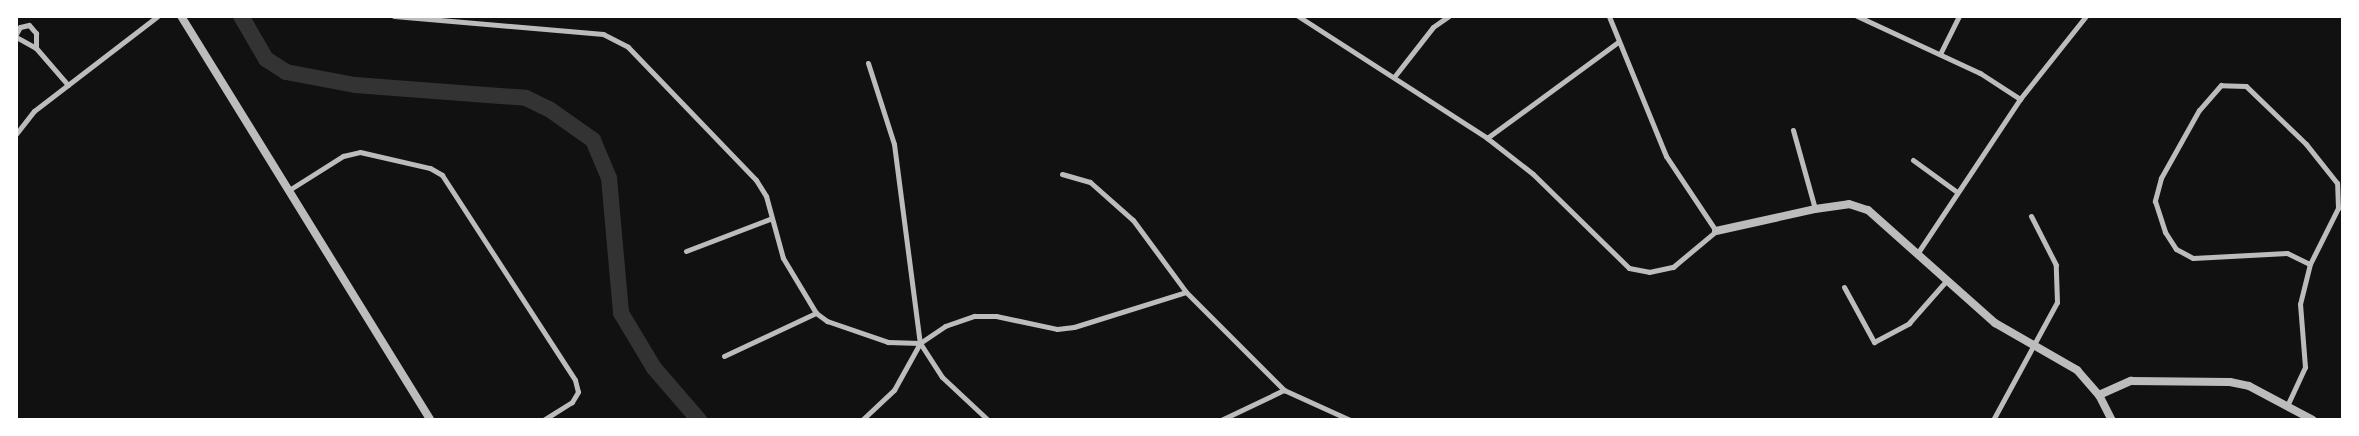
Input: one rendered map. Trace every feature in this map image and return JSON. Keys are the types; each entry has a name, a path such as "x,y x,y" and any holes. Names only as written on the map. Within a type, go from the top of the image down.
{"street":[{"path":"16,134 34,111 158,16"},
{"path":"180,16 432,420"},
{"path":"394,16 603,34 628,47 756,180 766,196 770,219 783,258 816,313 827,321 888,342 920,343"},
{"path":"1298,16 1488,138 1533,174 1629,268 1649,272 1674,268 1716,231 1815,208 1849,204 1868,210 1995,323 2034,348 2077,370 2099,395 2112,420"},
{"path":"1394,77 1432,27 1449,16"},
{"path":"1610,16 1618,42 1666,156 1716,231"},
{"path":"1857,16 1940,54 2020,99"},
{"path":"1940,54 1959,16"},
{"path":"1917,254 2020,99 2086,16"},
{"path":"36,48 36,33 29,25 20,26 16,35 36,48 68,85"},
{"path":"1488,138 1618,42"},
{"path":"868,63 894,144 920,343 942,377 988,420"},
{"path":"2288,406 2305,367 2300,304 2310,264 2338,208 2337,183 2306,144 2246,86 2221,85 2199,110 2161,178 2155,201 2165,232 2176,249 2193,258 2287,253 2310,264"},
{"path":"1793,130 1815,208"},
{"path":"289,190 343,156 360,152 430,168 442,175 575,380 578,392 572,402 543,420"},
{"path":"1913,160 1957,192"},
{"path":"1062,174 1090,182 1133,220 1186,292 1284,390 1350,420"},
{"path":"1993,420 2034,348 2057,302 2060,284 2056,265 2031,216"},
{"path":"686,250 770,219"},
{"path":"1844,287 1874,342 1909,323 1946,280"},
{"path":"862,420 894,390 920,343 945,326 974,316 1074,327 1186,292"},
{"path":"724,356 816,313"},
{"path":"2099,395 2131,381 2230,382 2249,386 2313,420"},
{"path":"1221,420 1284,390"}],"waterway":[{"path":"241,16 266,59 286,72 355,85 526,98 549,109 593,140 609,178 621,313 654,368 699,420"}]}
